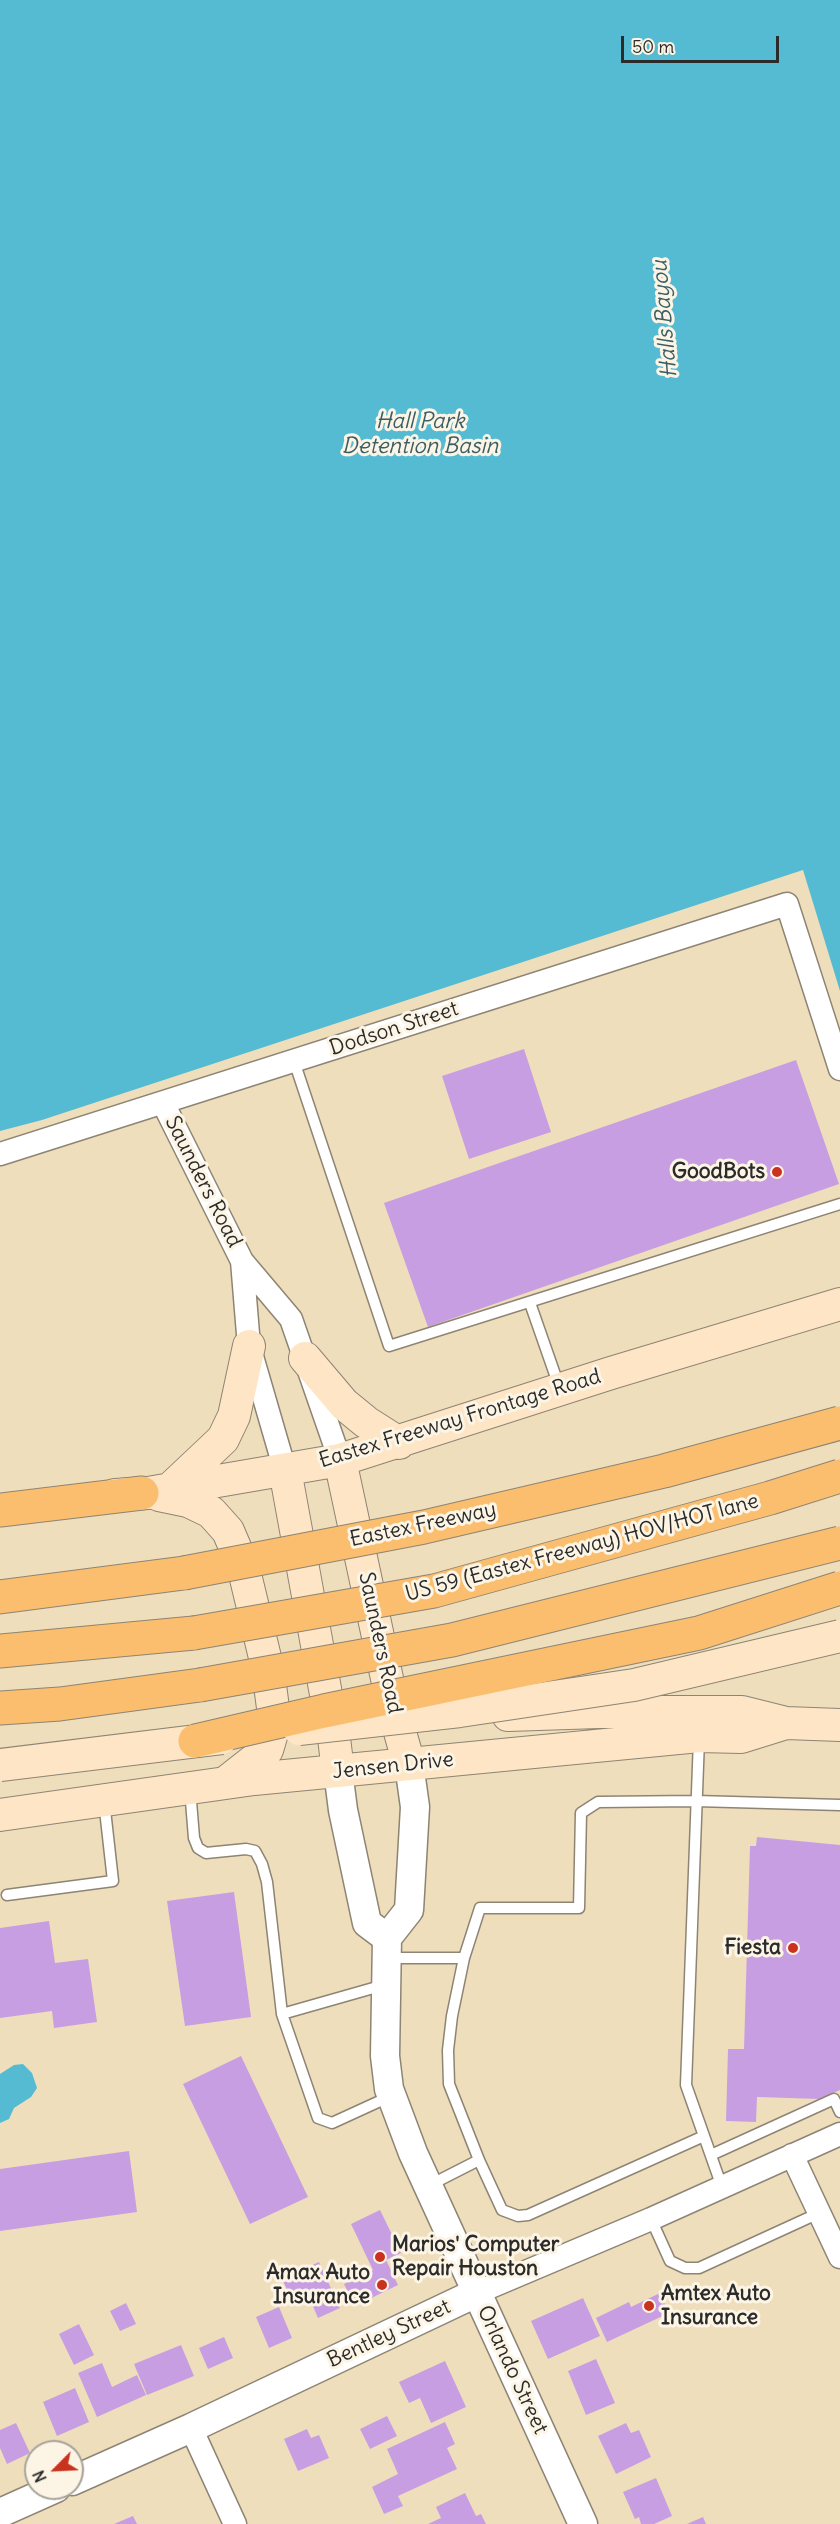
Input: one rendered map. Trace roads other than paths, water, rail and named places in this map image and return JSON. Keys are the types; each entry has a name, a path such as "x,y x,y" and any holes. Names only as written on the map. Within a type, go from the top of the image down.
{"highway":[{"name":"Eastex Freeway","path":"0,1597 184,1573 436,1524 664,1471 840,1422"},
{"name":"US 59 (Eastex Freeway) HOV/HOT lane","path":"0,1652 194,1633 434,1591 770,1498 840,1476"},
{"path":"0,1510 153,1492"},
{"path":"0,1708 60,1704 200,1685 452,1640 840,1543"},
{"path":"195,1741 324,1711 699,1633 840,1588"}],"main road":[{"name":"Eastex Freeway Frontage Road","path":"0,1501 153,1492 340,1460 399,1443 560,1389 840,1304"},
{"path":"153,1492 223,1439 234,1416 249,1346"},
{"path":"304,1358 344,1404 366,1422 399,1443"},
{"name":"Saunders Road","path":"340,1460 394,1711 409,1764"},
{"name":"Saunders Road","path":"285,1470 338,1771"},
{"path":"153,1492 188,1501 211,1512 228,1531 243,1566 268,1670 275,1723 267,1750 225,1784"},
{"path":"0,1765 460,1711 634,1685 840,1636"},
{"name":"Jensen Drive","path":"394,1711 457,1716 599,1712 742,1712 786,1723 840,1725"},
{"name":"Jensen Drive","path":"0,1815 190,1788 338,1771 699,1736 741,1737 786,1723"}],"street":[{"name":"Dodson Street","path":"0,1154 787,904 840,1069"},
{"name":"Saunders Road","path":"163,1103 242,1261 291,1319 340,1460"},
{"name":"Saunders Road","path":"242,1261 249,1346 285,1470"},
{"path":"387,1960 409,1910 415,1807 409,1764"},
{"path":"338,1771 343,1810 367,1923 387,1960"},
{"name":"Orlando Street","path":"387,1960 385,2055 391,2096 401,2125 583,2524"},
{"name":"Bentley Street","path":"84,2476 191,2428 476,2293 651,2219 840,2134"},
{"path":"792,2155 840,2257"},
{"path":"191,2428 235,2524"},
{"path":"0,2513 29,2500"}],"lane":[{"path":"294,1061 389,1346 840,1204"},
{"path":"530,1303 560,1389"},
{"path":"699,1736 686,2085 722,2187"},
{"path":"190,1788 194,1838 198,1848 206,1853 246,1849 255,1851 262,1864 267,1882 282,2014 318,2118 332,2123 391,2096"},
{"path":"7,1894 112,1881 104,1801"},
{"path":"704,2136 528,2215 518,2216 502,2210 479,2160 449,2084 449,2038 464,1959 480,1908 579,1908 581,1813 598,1802 696,1801 840,1805"},
{"path":"282,2014 387,1960 464,1959"},
{"path":"711,2155 837,2097 840,2112"},
{"path":"428,2186 479,2160"},
{"path":"651,2219 670,2260 685,2268 699,2268 819,2213"}],"water":[{"name":"Hall Park Detention Basin","path":"0,0 840,0 840,991 803,870 42,1120 0,1131"},
{"path":"23,2064 32,2073 37,2088 31,2097 14,2108 9,2119 0,2123 0,2074 14,2065"}],"place":[{"name":"GoodBots","path":"777,1172"},
{"name":"Fiesta","path":"793,1948"},
{"name":"Marios' Computer Repair Houston","path":"380,2257"},
{"name":"Amax Auto Insurance","path":"382,2285"},
{"name":"Amtex Auto Insurance","path":"649,2306"}],"water label":[{"name":"Halls Bayou","path":"665,319"}]}
